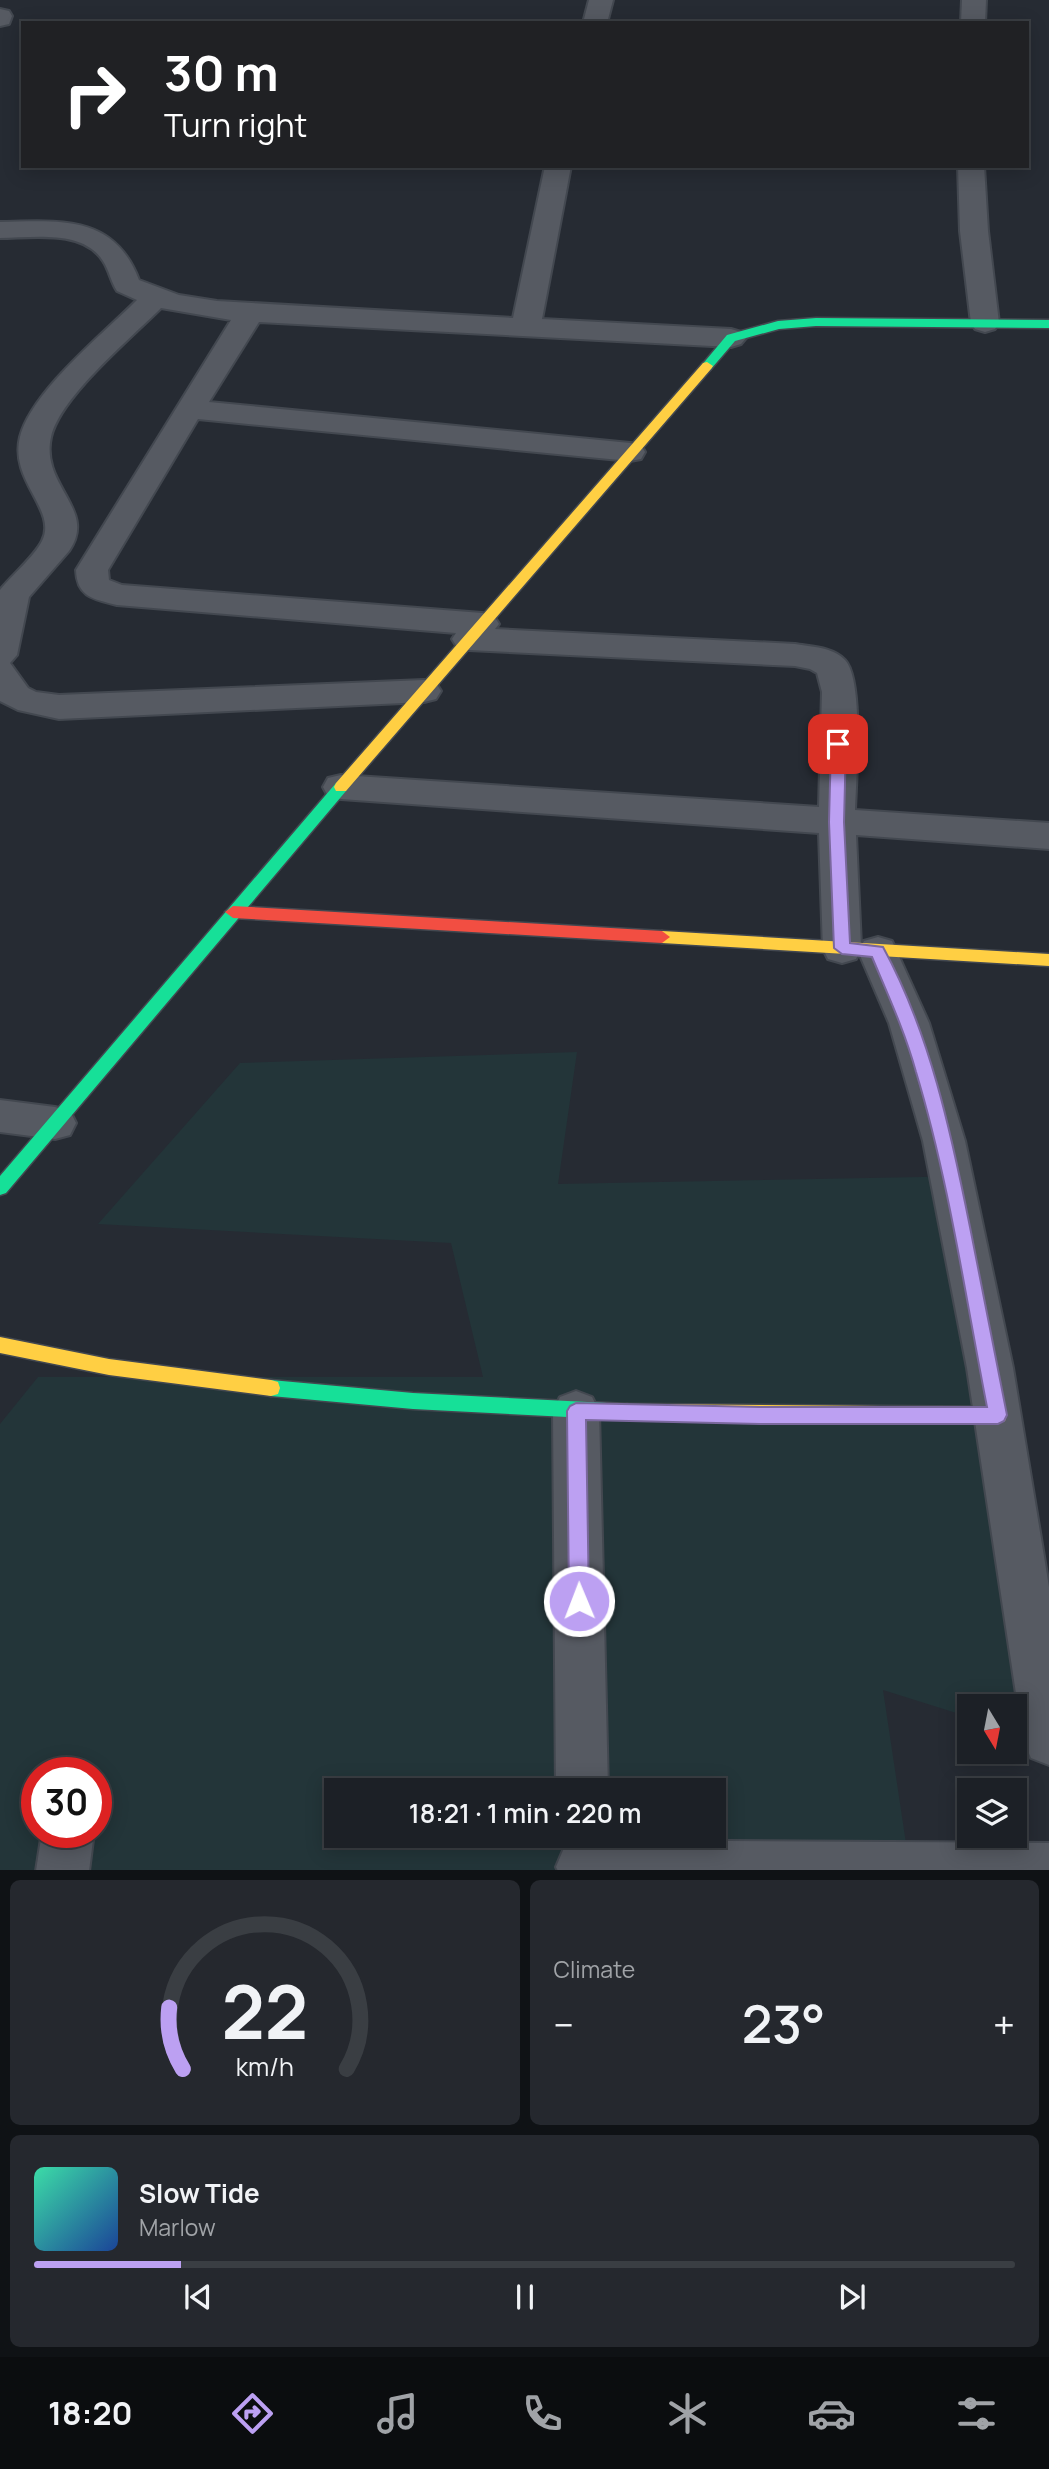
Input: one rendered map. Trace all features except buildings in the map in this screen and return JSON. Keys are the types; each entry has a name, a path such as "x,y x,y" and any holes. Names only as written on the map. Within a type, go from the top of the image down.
{"street":[{"path":"596,21 601,0"},
{"path":"973,21 974,0"},
{"path":"526,327 558,168"},
{"path":"971,168 974,231 985,323"},
{"path":"0,230 80,233 104,245 116,258 127,285 154,299 183,307 250,313 731,338 778,325 816,322 1049,324"},
{"path":"0,655 13,595 58,544 62,526 58,507 43,487 34,461 34,439 42,417 67,386 154,299"},
{"path":"250,313 92,570 93,585 117,594 475,631 795,654 820,659 833,668 839,692 837,822 860,950 909,1023 944,1140 998,1415 1049,1740"},
{"path":"0,1188 233,912 731,338"},
{"path":"189,409 631,452"},
{"path":"2,683 22,701 59,707 424,691"},
{"path":"341,787 1049,836"},
{"path":"233,912 1049,960"},
{"path":"0,1116 55,1123"},
{"path":"0,1345 76,1363 302,1393 576,1411 760,1415 998,1415"},
{"path":"576,1411 582,1778"},
{"path":"62,1870 66,1848"},
{"path":"583,1858 1049,1870"}],"shaded area":[{"path":"577,1052 558,1184 974,1176 1049,1608 1049,1742 1027,1736 1027,1694 957,1694 957,1713 883,1690 910,1870 0,1870 0,1424 38,1377 483,1377 451,1243 98,1224 240,1063"}],"traffic: fast":[{"path":"707,366 731,338 778,325 816,322 1049,324"},
{"path":"0,1188 341,787"},
{"path":"271,1388 413,1401 627,1412"}],"traffic: slow":[{"path":"341,787 707,366"},
{"path":"662,937 1049,960"},
{"path":"0,1345 109,1367 271,1388"},
{"path":"627,1412 998,1415"}],"traffic: jam":[{"path":"233,912 662,937"}],"route":[{"path":"579,1601 576,1411 760,1415 998,1415 944,1140 925,1070 909,1023 878,951 842,948 837,822 838,744"}]}
